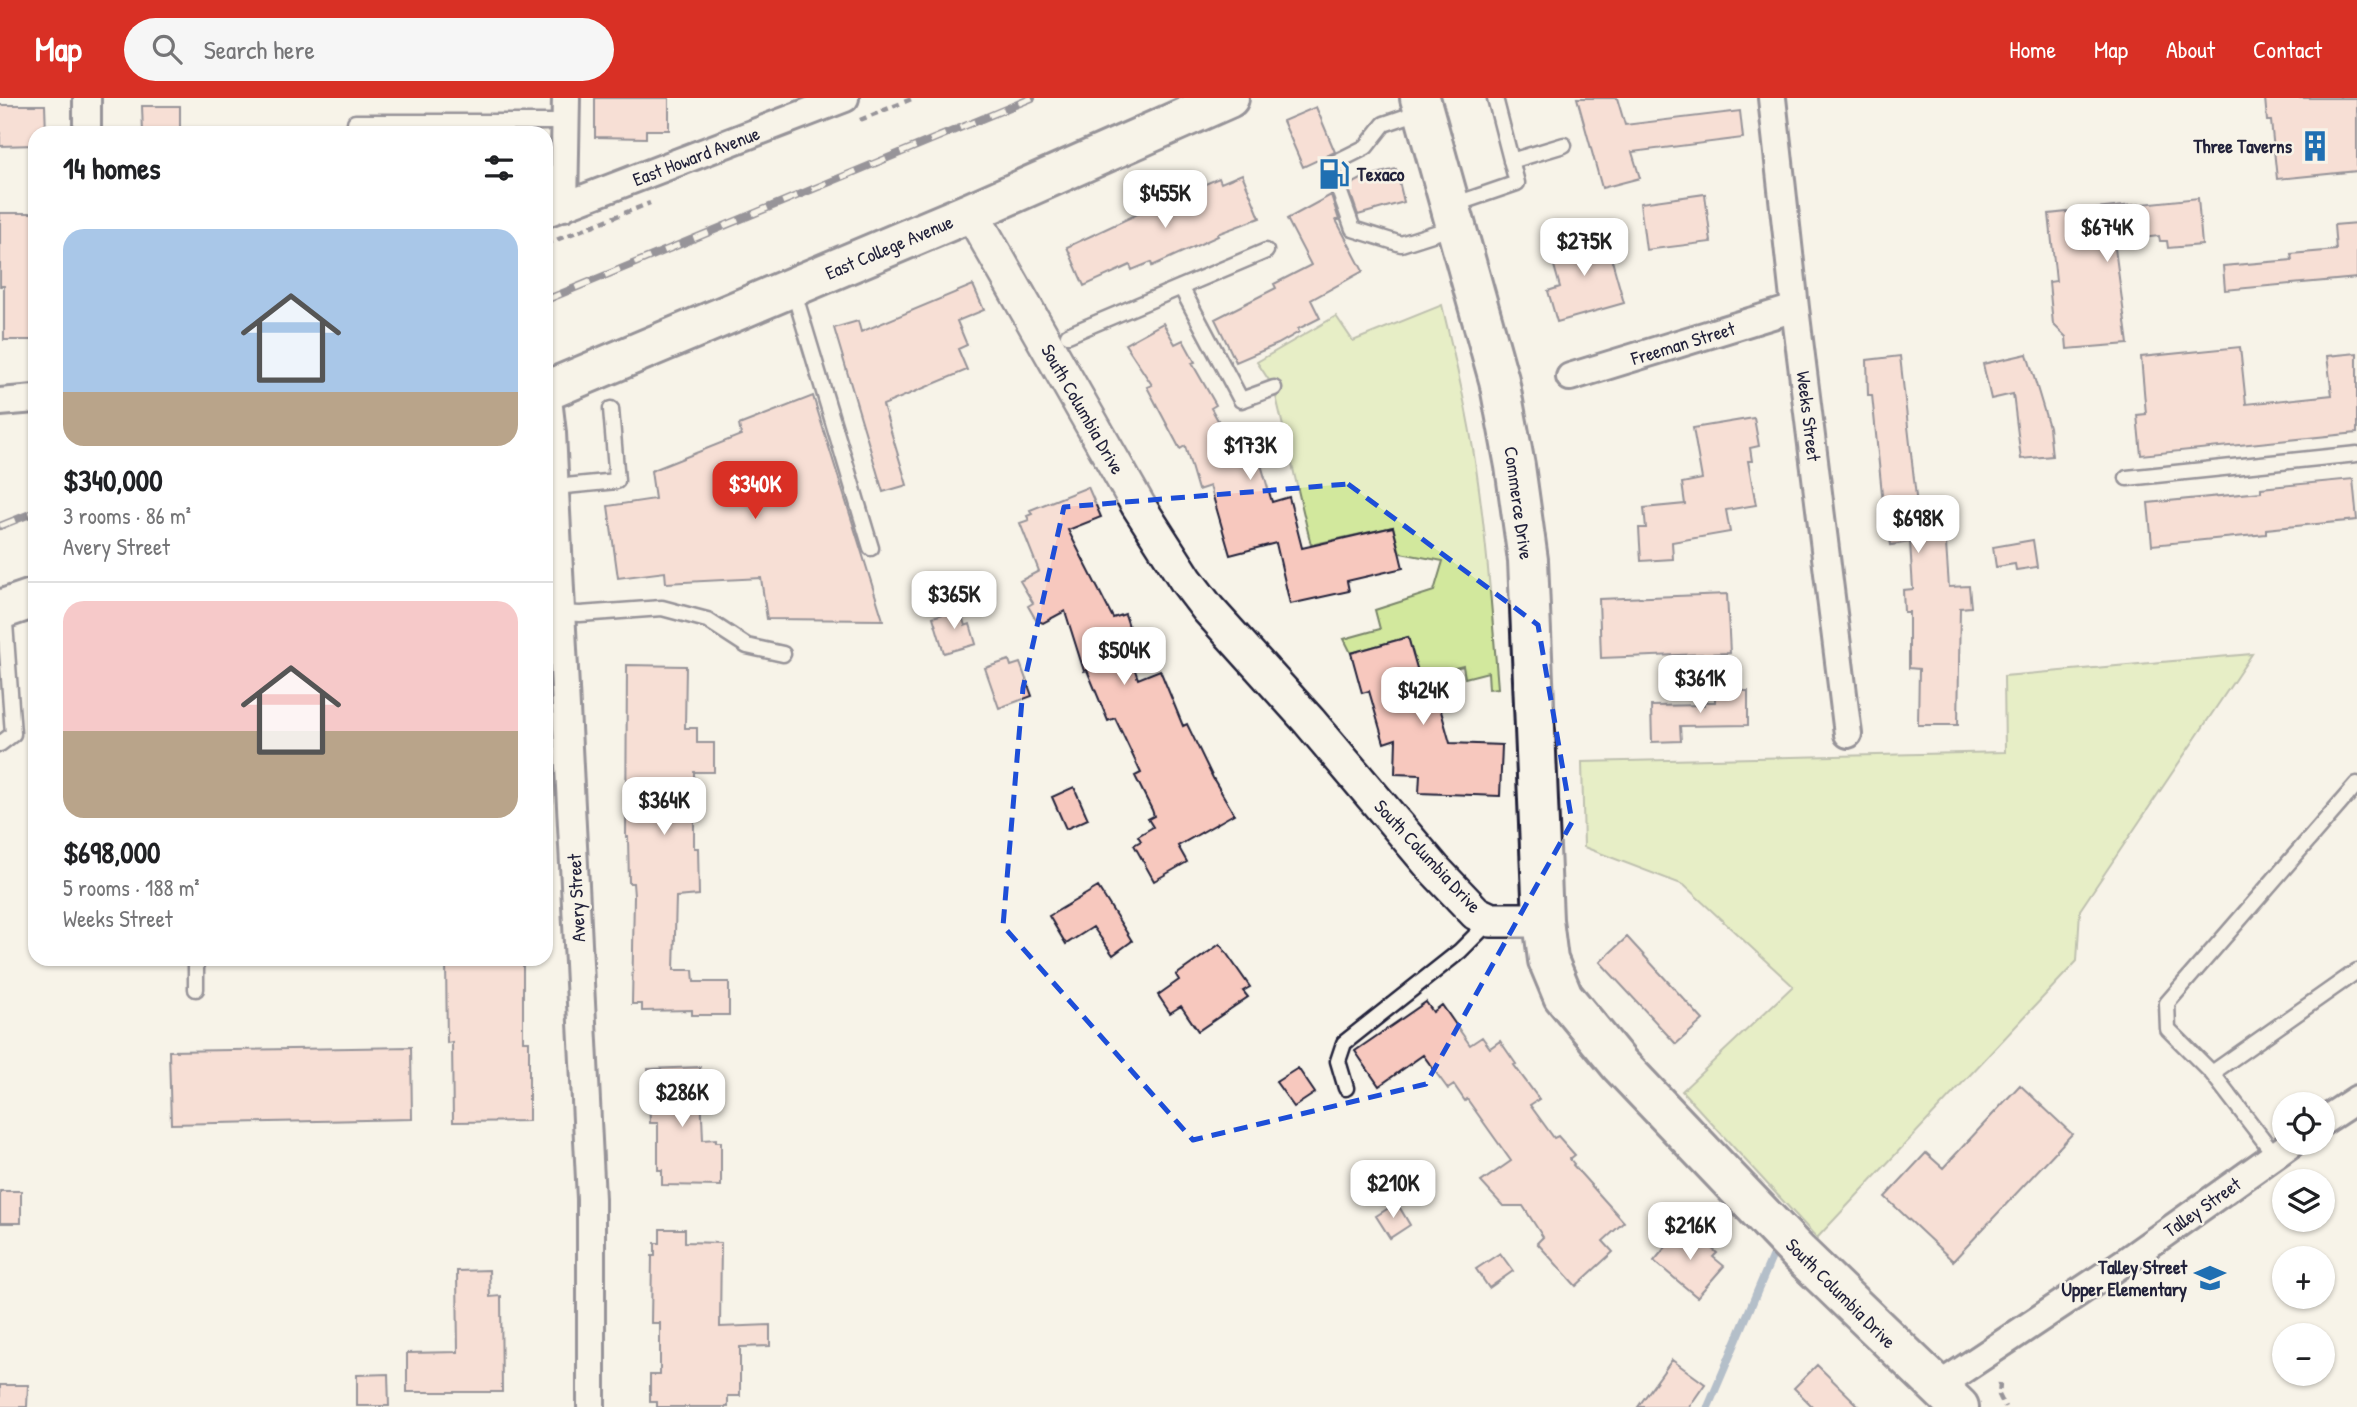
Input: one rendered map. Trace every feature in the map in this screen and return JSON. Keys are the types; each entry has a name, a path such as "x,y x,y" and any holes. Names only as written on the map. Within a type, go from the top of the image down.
{"main road":[{"name":"East College Avenue","path":"553,387 971,212 1229,98"},
{"name":"Commerce Drive","path":"1422,104 1499,380 1515,466 1528,560 1543,920"},
{"name":"South Columbia Drive","path":"1543,920 1548,960 1563,996 1620,1065 1799,1253 1948,1397"}],"street":[{"path":"87,98 87,126"},
{"name":"East Howard Avenue","path":"555,210 845,98"},
{"name":"Weeks Street","path":"1772,98 1848,734"},
{"path":"555,210 565,110"},
{"name":"South Columbia Drive","path":"971,212 1138,505 1208,609 1309,721 1434,869 1476,913 1491,920 1543,920"},
{"name":"Freeman Street","path":"1570,377 1795,308"},
{"path":"0,402 28,400"},
{"name":"Avery Street","path":"553,444 591,1199 591,1407"},
{"path":"2335,1113 2357,1099"},
{"name":"Talley Street","path":"1948,1397 2126,1261 2276,1155"}],"lane":[{"path":"1422,104 1384,124 1366,147 1330,165 1353,229 1401,244 1517,183 1495,98"},
{"path":"355,122 565,110"},
{"path":"1511,161 1563,145"},
{"path":"1068,335 1266,251"},
{"path":"792,287 872,548"},
{"path":"1181,287 1241,400 1274,388"},
{"path":"555,487 617,481 611,410"},
{"path":"2127,478 2357,454"},
{"path":"0,744 13,734 13,606"},
{"path":"561,613 662,608 707,620 747,646 783,654"},
{"path":"2272,1136 2168,1029 2167,1003 2357,784"},
{"path":"1346,1088 1338,1061 1344,1043 1460,951 1491,920"},
{"path":"196,966 196,989"},
{"path":"2212,1073 2357,971"}],"path":[{"path":"2000,1383 1999,1395 2006,1407"}],"highlighted area":[{"path":"1348,484 1538,625 1572,822 1426,1084 1193,1140 1003,926 1023,688 1064,507"}],"green space":[{"path":"1442,305 1476,468 1498,688 1489,689 1488,672 1465,678 1463,666 1419,677 1408,637 1351,653 1344,639 1380,629 1375,610 1434,591 1443,561 1400,553 1393,527 1311,545 1274,388 1257,362 1336,316 1353,341"},
{"path":"2252,654 2080,910 2077,961 1817,1238 1682,1091 1793,986 1684,885 1584,847 1582,762 2005,752 2004,676"}],"building":[{"path":"595,98 669,98 669,130 646,130 646,138 595,137"},
{"path":"1577,98 1617,98 1625,125 1740,111 1743,138 1632,152 1640,178 1602,188"},
{"name":"Three Taverns","path":"2265,98 2357,98 2357,171 2277,179 2271,121 2267,121"},
{"path":"0,105 45,105 46,126 28,126 28,145 0,146"},
{"path":"142,106 180,106 180,126 143,126"},
{"path":"1316,107 1335,152 1303,167 1283,121"},
{"path":"1396,169 1404,202 1358,215 1348,186 1365,177"},
{"path":"1242,174 1260,218 1217,234 1218,236 1152,266 1151,262 1132,270 1130,265 1084,286 1067,247 1159,204 1198,190 1196,188 1219,178 1221,183"},
{"path":"1705,194 1711,242 1646,250 1640,203"},
{"path":"1331,195 1339,220 1336,220 1363,271 1311,300 1320,318 1298,329 1299,332 1278,344 1236,362 1215,319 1276,288 1274,284 1311,265 1287,219"},
{"path":"2198,198 2202,245 2168,248 2167,241 2160,241 2159,236 2114,241 2128,344 2067,349 2066,337 2053,324 2049,282 2056,281 2049,214"},
{"path":"0,213 28,213 28,340 4,340 4,286 0,286"},
{"path":"2357,223 2357,278 2225,290 2223,266 2292,260 2291,254 2336,250 2334,225"},
{"path":"1604,232 1624,303 1557,322 1548,291 1560,287 1549,248"},
{"path":"973,285 984,310 957,321 967,345 958,349 967,370 883,405 907,485 883,492 834,328 858,321 861,332"},
{"path":"1163,323 1175,344 1183,340 1195,362 1192,363 1216,405 1211,408 1235,450 1245,447 1251,458 1258,454 1272,502 1289,497 1302,548 1393,527 1403,568 1347,581 1349,591 1290,604 1276,543 1230,555 1210,486 1198,490 1185,446 1180,449 1147,387 1152,385 1125,344"},
{"path":"2240,347 2246,404 2332,395 2327,356 2357,353 2357,433 2141,455 2137,415 2146,414 2141,357"},
{"path":"2027,354 2049,427 2052,456 2021,459 2013,394 1991,399 1983,364"},
{"path":"1900,356 1920,532 1945,530 1949,587 1969,586 1971,607 1960,608 1958,725 1918,725 1919,669 1909,668 1909,612 1904,612 1903,590 1913,589 1910,542 1891,545 1889,533 1886,533 1872,395 1868,395 1867,360"},
{"path":"813,396 883,620 767,619 761,578 666,583 665,572 618,578 608,506 655,499 651,471 741,435 739,425"},
{"path":"1754,418 1759,446 1750,448 1752,461 1748,461 1756,505 1726,510 1730,532 1672,542 1673,559 1641,561 1639,528 1646,528 1644,508 1685,504 1682,483 1702,479 1693,428"},
{"path":"2353,479 2357,520 2266,529 2266,534 2152,545 2148,503 2261,492 2261,488"},
{"path":"1088,487 1101,517 1068,530 1113,618 1125,614 1133,639 1125,641 1138,679 1160,670 1183,726 1187,724 1234,814 1178,846 1187,862 1154,881 1134,845 1141,841 1138,836 1153,827 1148,819 1154,816 1152,810 1135,776 1141,773 1115,718 1108,721 1087,670 1084,671 1065,611 1043,623 1036,620 1028,606 1033,603 1020,581 1039,571 1020,523 1029,520 1027,516 1032,514 1030,510"},
{"path":"2033,540 2037,567 2016,570 2015,564 1996,567 1993,547"},
{"path":"1727,594 1730,653 1601,658 1599,599"},
{"path":"960,609 965,626 970,624 976,644 944,653 933,617"},
{"path":"1408,637 1423,689 1429,687 1435,706 1439,704 1450,743 1502,745 1500,796 1419,793 1420,775 1395,774 1396,739 1384,743 1369,691 1362,693 1351,653"},
{"path":"1009,660 1011,666 1020,663 1032,696 999,708 985,668"},
{"path":"627,665 686,666 685,728 697,728 697,743 714,743 714,772 694,772 694,848 698,848 699,895 676,897 674,970 693,970 694,982 729,982 729,1015 692,1015 692,1010 642,1011 642,1004 632,1004 634,896 633,883 629,883 626,837"},
{"path":"1715,691 1748,691 1748,725 1680,726 1681,741 1652,742 1651,706 1704,705 1704,702 1715,702"},
{"path":"1074,787 1088,819 1066,829 1052,797"},
{"path":"1098,887 1132,941 1113,955 1093,927 1066,944 1049,916"},
{"path":"1627,937 1703,1020 1676,1044 1600,962"},
{"path":"1220,944 1250,987 1243,991 1248,997 1198,1031 1181,1006 1170,1013 1158,995 1179,980 1176,975"},
{"path":"446,966 523,966 523,1041 529,1041 529,1121 453,1122 452,1042 447,1043"},
{"path":"1426,1002 1433,1012 1442,1005 1470,1045 1482,1037 1490,1048 1500,1041 1539,1099 1530,1105 1554,1138 1558,1136 1575,1155 1570,1159 1573,1165 1624,1222 1603,1241 1613,1252 1576,1286 1537,1243 1543,1237 1523,1206 1503,1206 1481,1182 1511,1161 1454,1085 1448,1089 1423,1055 1379,1086 1355,1051"},
{"path":"411,1047 412,1119 171,1124 169,1051"},
{"path":"700,1067 703,1140 716,1139 716,1142 721,1142 721,1186 662,1185 662,1170 658,1170 658,1123 650,1123 648,1069"},
{"path":"1298,1068 1315,1093 1294,1107 1276,1082"},
{"path":"2020,1085 2072,1134 1953,1261 1885,1197 1926,1153 1943,1168"},
{"path":"0,1191 21,1191 21,1223 0,1223"},
{"path":"1397,1203 1410,1225 1390,1238 1376,1216"},
{"path":"660,1229 685,1229 685,1242 721,1243 720,1327 770,1325 770,1346 740,1347 740,1396 728,1396 728,1407 657,1407 657,1402 650,1402 650,1375 660,1375 660,1323 651,1323 652,1256 655,1256 655,1243 660,1243"},
{"path":"1681,1229 1692,1238 1695,1234 1717,1253 1713,1257 1724,1266 1697,1297 1654,1261"},
{"path":"1500,1253 1513,1271 1489,1288 1476,1269"},
{"path":"489,1270 490,1297 501,1296 502,1392 407,1392 407,1353 458,1352 457,1271"},
{"path":"1672,1360 1705,1384 1689,1407 1638,1407"},
{"path":"1817,1365 1860,1407 1813,1407 1794,1388"},
{"path":"388,1374 389,1406 357,1406 357,1375"},
{"path":"0,1385 28,1385 27,1407 0,1407"}],"waterway":[{"path":"1708,1407 1772,1257"}],"railway":[{"path":"553,297 1032,98"},
{"path":"0,526 28,515"}],"place":[{"name":"Three Taverns","path":"2315,146"},
{"name":"Texaco","path":"1334,174"},
{"name":"Talley Street Upper Elementary","path":"2210,1278"}]}
